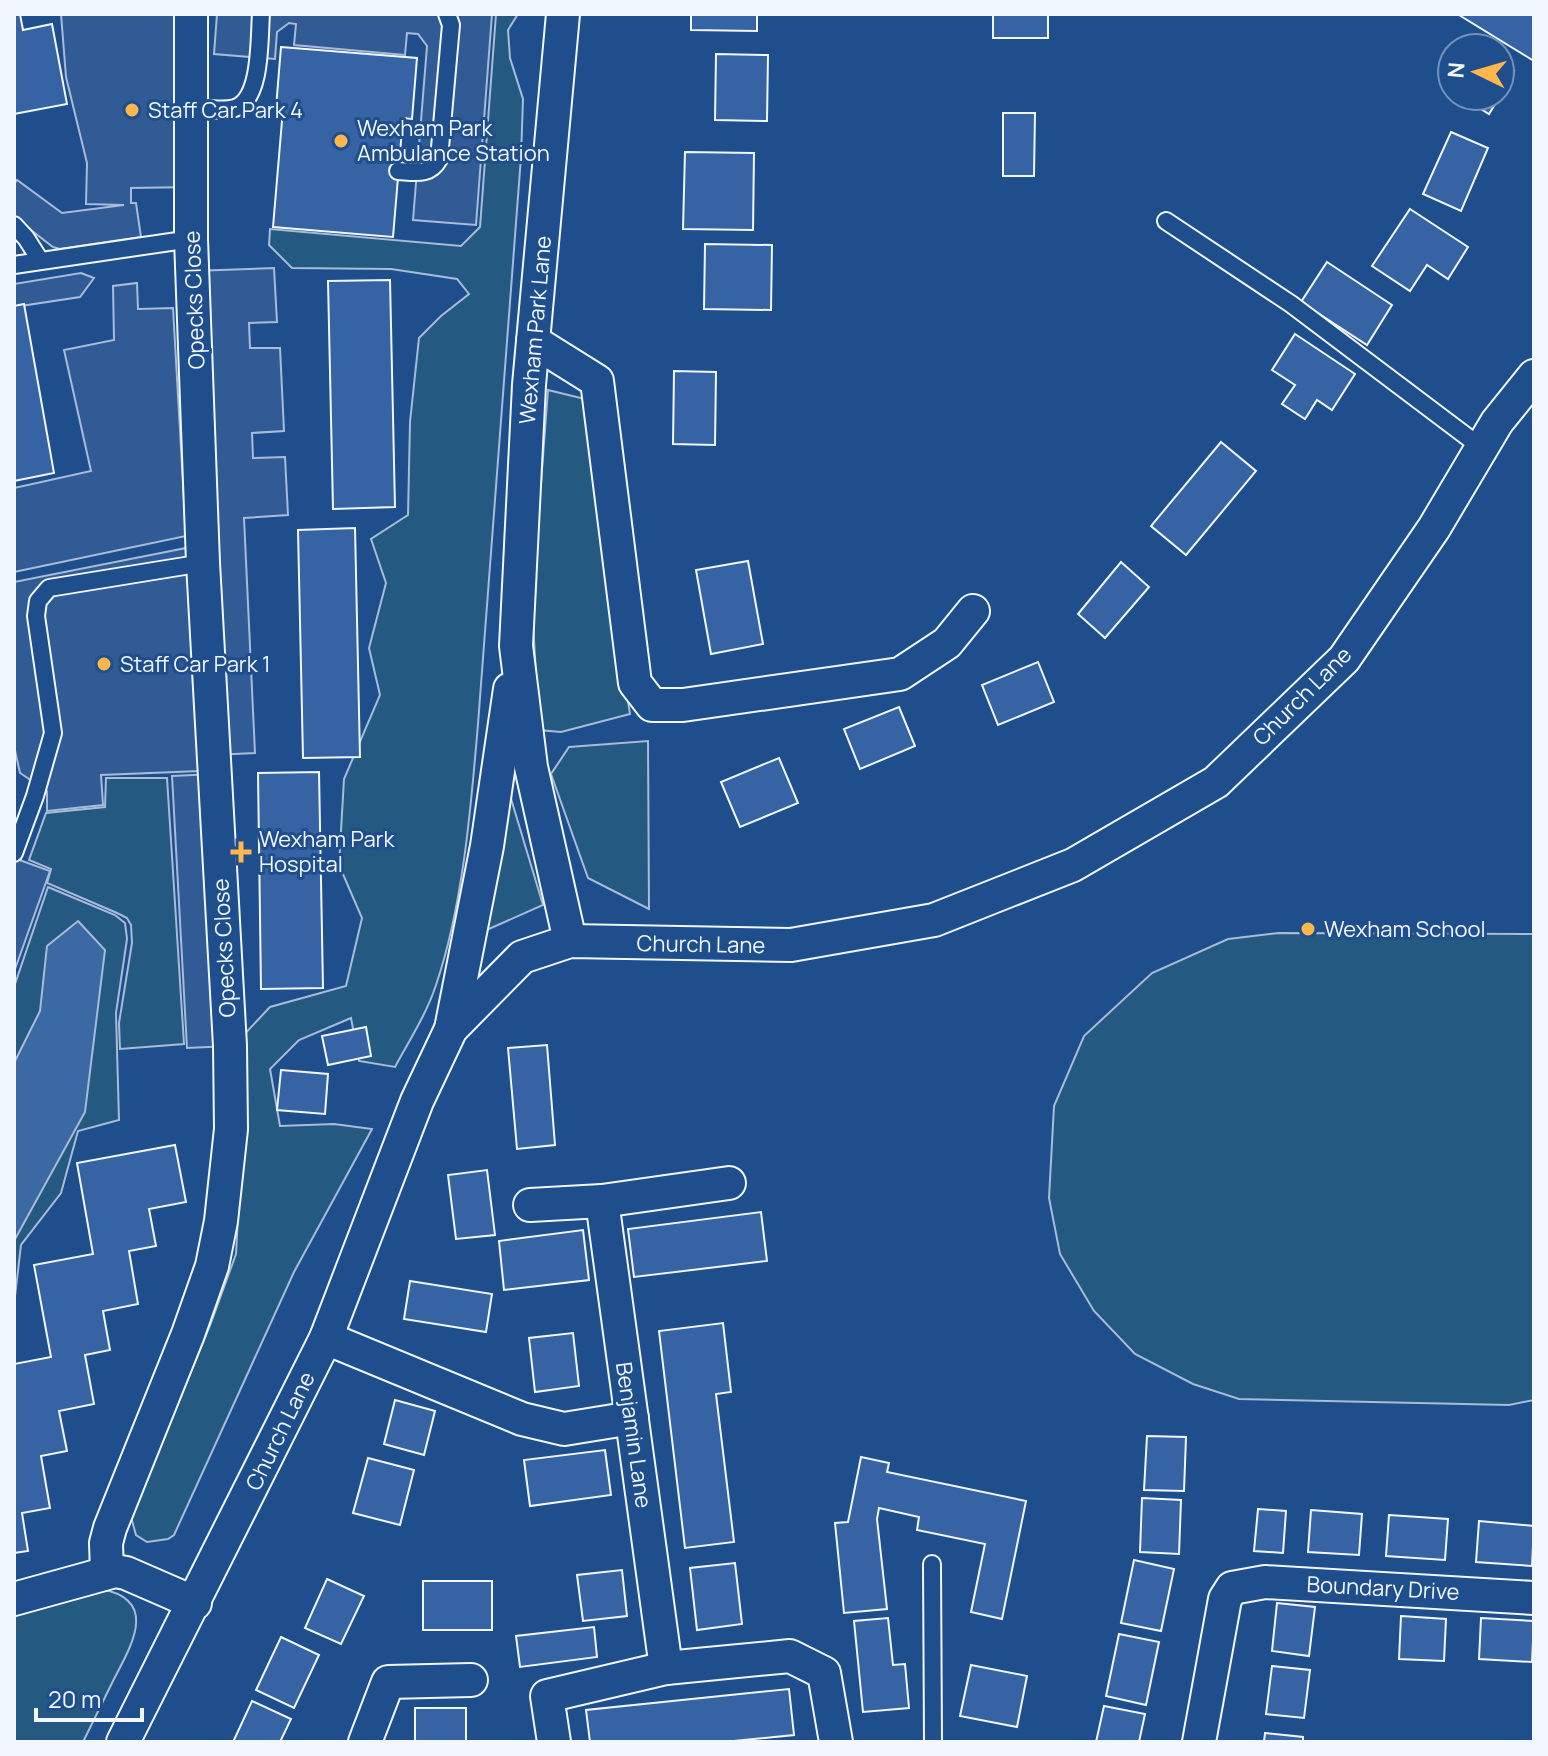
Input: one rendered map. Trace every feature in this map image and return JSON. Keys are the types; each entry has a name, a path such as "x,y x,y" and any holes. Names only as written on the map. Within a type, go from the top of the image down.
{"street":[{"name":"Opecks Close","path":"107,1572 106,1543 110,1528 212,1266 231,1129 230,1046 203,563 191,239 191,14"},
{"name":"Wexham Park Lane","path":"451,1029 487,846 516,646 533,341 563,14"},
{"path":"533,341 597,381 635,683 652,705 683,705 900,674 947,643 973,611"},
{"name":"Church Lane","path":"123,1742 326,1338 417,1101 451,1029 522,957 570,941 791,945 934,920 1073,865 1216,782 1344,659 1434,528 1497,422 1534,376"},
{"name":"Wexham Park Lane","path":"516,646 531,767 570,941"},
{"path":"530,1205 602,1201 729,1183"},
{"name":"Benjamin Lane","path":"602,1201 666,1668"},
{"path":"326,1338 522,1419 564,1429 632,1418"},
{"path":"20,1601 107,1572 126,1573 195,1603"},
{"name":"Boundary Drive","path":"1199,1742 1225,1599 1232,1588 1265,1582 1534,1598"},
{"path":"554,1742 547,1696 666,1668 790,1656 824,1673 836,1742"},
{"path":"365,1742 388,1682 471,1680"}],"lane":[{"path":"191,107 230,109 246,101 255,78 261,14"},
{"path":"398,171 425,172 439,159 451,25 447,14"},
{"path":"1166,221 1291,304 1482,448"},
{"path":"14,225 40,260"},
{"path":"14,265 191,239"},
{"path":"14,853 53,733 36,616 38,601 49,588 203,563"},
{"path":"932,1564 933,1742"}],"shaded area":[{"name":"Staff Car Park 4","path":"61,14 191,14 191,187 131,188 131,203 136,203 141,237 60,249 14,217 14,184 17,180 62,213 124,205 86,204 87,163 66,77"},
{"path":"217,14 492,14 476,225 413,220 427,46 418,34 407,33 405,55 294,45 296,24 289,23 277,32 275,59 214,54"},
{"path":"496,14 518,14 508,30 510,58 523,99 521,157 475,756 469,822 453,923 432,995 395,1067 359,1061 351,1018 299,1040 270,1069 280,1126 334,1124 372,1129 294,1272 174,1535 147,1542 136,1535 131,1517 236,1254 243,1125 238,1041 270,1007 346,986 362,918 339,865 344,779 380,695 369,648 386,583 371,539 408,515 410,422 419,338 469,294 457,279 391,269 292,268 269,245 270,229 461,246 480,227"},
{"path":"274,268 277,322 249,323 250,348 280,348 284,431 252,433 253,458 285,457 288,515 244,518 255,753 213,755 192,271"},
{"path":"81,273 94,278 80,297 14,307 14,284"},
{"path":"137,283 138,309 173,308 186,536 14,572 14,488 91,471 64,350 114,340 113,286"},
{"path":"548,390 589,400 590,455 630,714 561,732 539,730 532,603"},
{"name":"Staff Car Park 1","path":"186,548 200,771 101,775 103,805 47,811 47,791 20,773 14,746 14,582"},
{"path":"648,741 649,909 588,878 551,774 569,747"},
{"path":"214,774 230,1046 187,1048 172,776"},
{"path":"106,778 167,778 184,1044 120,1049 119,1023 132,943 131,925 127,918 117,913 47,883 51,869 29,860 46,813 105,807"},
{"path":"509,792 543,905 482,932"},
{"path":"14,858 50,871 14,972"},
{"path":"48,887 115,915 125,923 127,939 116,1013 119,1120 78,1131 61,1193 21,1245 14,1305 14,987"},
{"path":"78,921 105,950 85,1112 14,1241 14,1063 40,1011 47,946"},
{"path":"1279,933 1534,934 1534,1400 1509,1405 1239,1399 1193,1384 1135,1354 1094,1311 1060,1254 1049,1198 1054,1106 1084,1036 1152,973 1228,939"},
{"path":"101,1589 119,1595 130,1603 136,1626 127,1653 83,1742 14,1742 14,1618 28,1605"}],"building":[{"path":"14,14 20,14 23,30 52,24 67,104 14,114"},
{"path":"691,14 757,14 757,31 691,30"},
{"path":"993,14 1048,14 1048,38 993,38"},
{"path":"1534,14 1534,61 1516,50 1516,32 1487,32 1459,15"},
{"name":"Wexham Park Ambulance Station","path":"281,47 417,58 412,119 403,118 393,237 273,227 283,109 276,108"},
{"path":"716,54 768,55 767,121 715,120"},
{"path":"1003,113 1035,113 1034,176 1003,176"},
{"path":"1451,132 1488,148 1461,211 1423,194"},
{"path":"685,152 754,153 753,230 683,229"},
{"path":"1410,209 1468,247 1448,279 1427,265 1410,291 1372,266"},
{"path":"705,244 772,245 771,310 704,309"},
{"path":"1327,262 1392,305 1367,345 1301,302"},
{"path":"390,280 395,507 333,509 328,281"},
{"path":"24,304 54,473 14,481 14,306"},
{"path":"1295,334 1355,374 1332,410 1317,400 1305,419 1282,404 1295,385 1272,370"},
{"path":"674,371 716,372 715,445 673,444"},
{"path":"1221,442 1256,471 1186,555 1151,526"},
{"path":"355,528 360,757 303,758 298,530"},
{"path":"748,561 763,644 711,654 696,570"},
{"path":"1121,562 1149,587 1105,638 1078,614"},
{"path":"1038,662 1054,702 998,725 982,685"},
{"path":"899,707 915,746 860,769 844,729"},
{"path":"779,758 798,803 740,827 721,782"},
{"path":"319,772 323,988 261,989 258,773"},
{"path":"366,1027 371,1056 328,1065 322,1036"},
{"path":"547,1045 555,1145 517,1149 508,1048"},
{"path":"281,1070 328,1074 325,1114 277,1110"},
{"path":"175,1145 186,1202 149,1209 156,1246 129,1251 138,1304 103,1311 110,1350 85,1355 94,1404 59,1411 67,1451 41,1456 50,1508 22,1513 28,1551 14,1553 14,1364 51,1357 34,1265 93,1254 77,1163"},
{"path":"487,1170 495,1235 456,1239 448,1175"},
{"path":"761,1212 767,1261 634,1277 628,1229"},
{"path":"583,1230 589,1280 504,1290 499,1241"},
{"path":"410,1281 492,1294 486,1332 404,1319"},
{"path":"723,1323 731,1392 716,1394 734,1542 685,1548 659,1331"},
{"path":"573,1333 579,1386 535,1392 529,1338"},
{"path":"395,1400 435,1411 424,1455 384,1444"},
{"path":"1147,1436 1186,1437 1184,1491 1144,1490"},
{"path":"605,1450 611,1495 530,1506 524,1460"},
{"path":"861,1457 889,1463 887,1472 1026,1501 1002,1619 971,1612 985,1544 917,1530 919,1517 879,1508 877,1519 887,1609 844,1613 835,1523 848,1522"},
{"path":"368,1458 414,1470 400,1525 353,1513"},
{"path":"1142,1498 1181,1500 1179,1554 1140,1552"},
{"path":"1258,1509 1286,1511 1283,1553 1254,1551"},
{"path":"1311,1510 1362,1514 1359,1555 1308,1552"},
{"path":"1389,1515 1448,1519 1445,1560 1386,1556"},
{"path":"1479,1521 1534,1526 1532,1566 1476,1562"},
{"path":"1134,1560 1174,1569 1161,1631 1121,1623"},
{"path":"735,1563 742,1624 697,1630 690,1568"},
{"path":"622,1570 627,1616 583,1621 577,1575"},
{"path":"327,1579 364,1596 341,1644 305,1628"},
{"path":"423,1581 492,1581 492,1630 423,1630"},
{"path":"1277,1603 1315,1607 1309,1656 1272,1651"},
{"path":"1401,1616 1446,1619 1444,1661 1399,1659"},
{"path":"888,1618 893,1665 905,1664 909,1708 863,1712 854,1621"},
{"path":"1481,1618 1534,1621 1532,1662 1479,1659"},
{"path":"594,1627 597,1657 520,1667 516,1636"},
{"path":"1119,1634 1159,1642 1146,1705 1106,1696"},
{"path":"281,1637 319,1655 294,1708 256,1690"},
{"path":"971,1665 1027,1676 1017,1727 960,1716"},
{"path":"1272,1666 1310,1670 1304,1718 1266,1714"},
{"path":"789,1689 794,1735 723,1742 590,1742 586,1710"},
{"path":"252,1701 291,1719 280,1742 233,1742"},
{"path":"1104,1706 1145,1714 1139,1742 1096,1742"},
{"path":"415,1708 466,1708 466,1742 415,1742"},
{"path":"1265,1733 1303,1737 1303,1742 1264,1742"}],"place":[{"name":"Staff Car Park 4","path":"132,110"},
{"name":"Wexham Park Ambulance Station","path":"341,141"},
{"name":"Staff Car Park 1","path":"104,664"},
{"name":"Wexham Park Hospital","path":"241,852"},
{"name":"Wexham School","path":"1308,929"}]}
